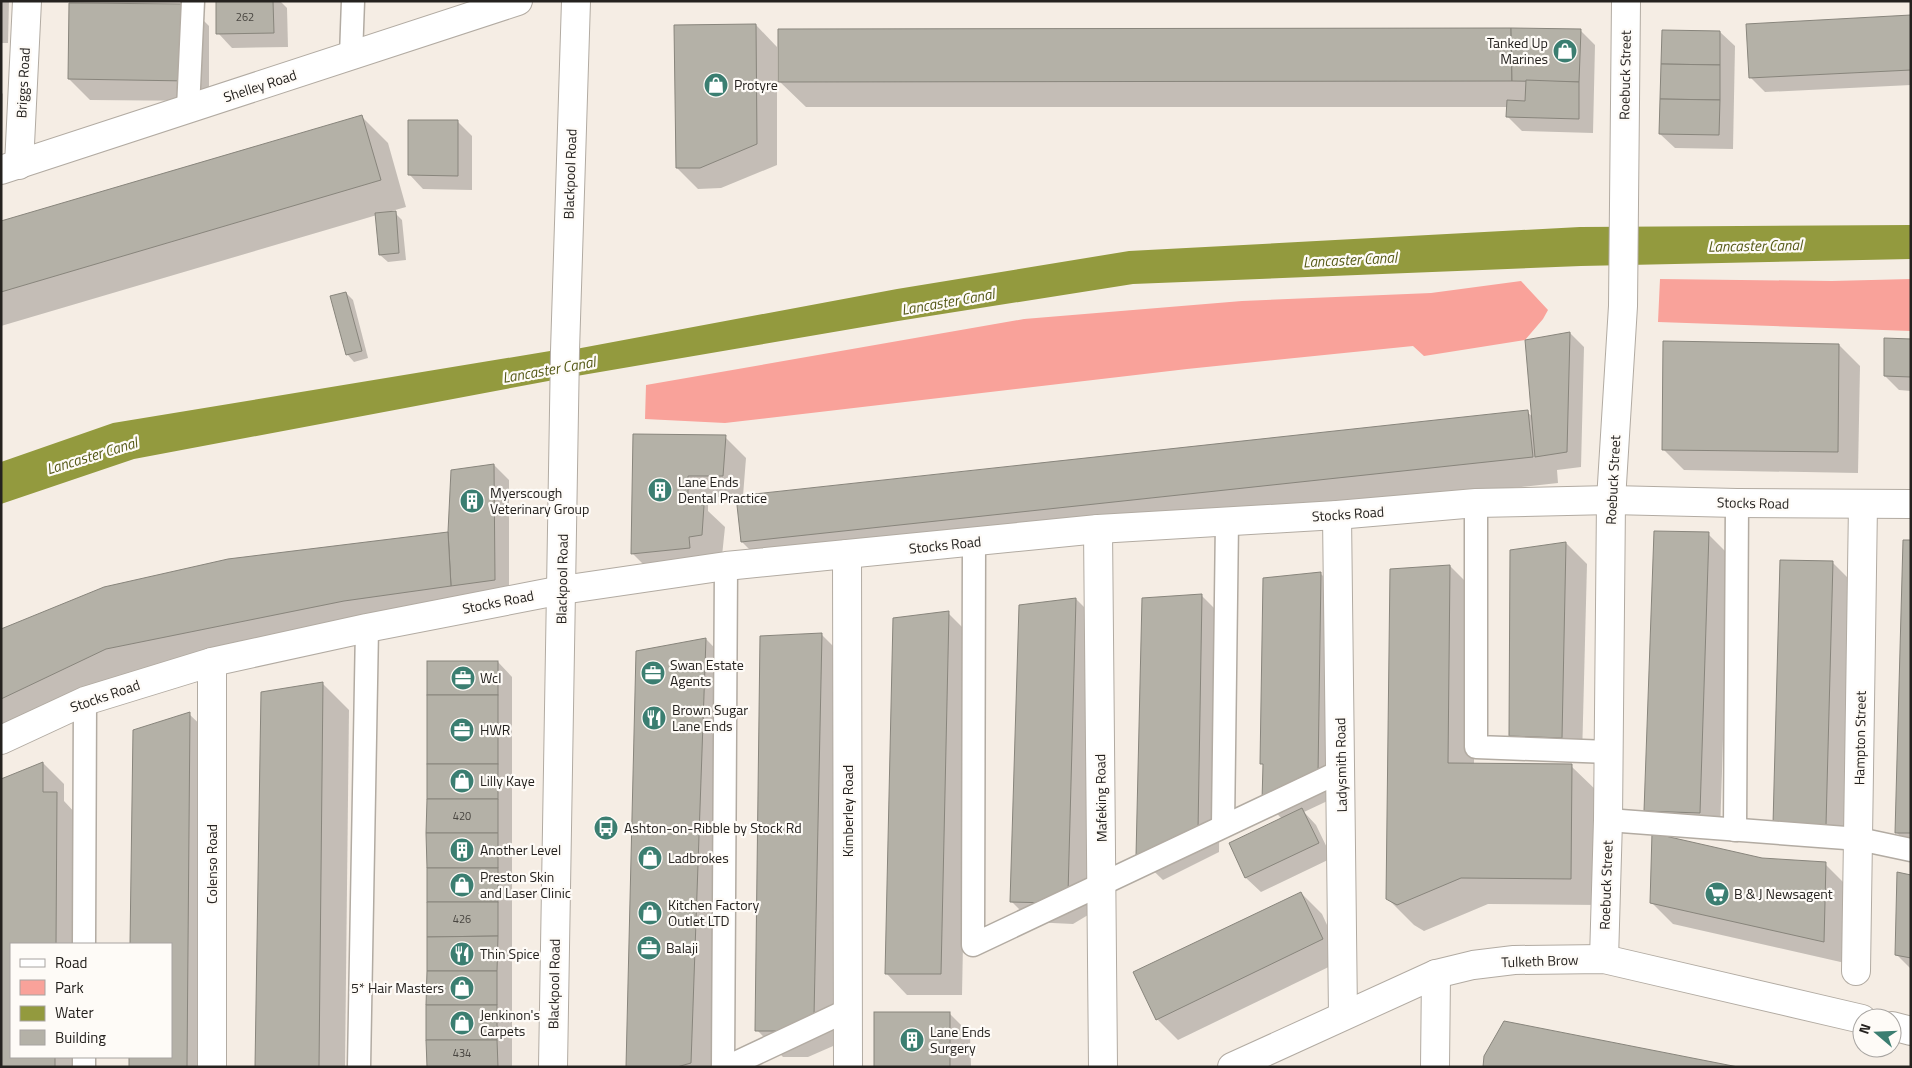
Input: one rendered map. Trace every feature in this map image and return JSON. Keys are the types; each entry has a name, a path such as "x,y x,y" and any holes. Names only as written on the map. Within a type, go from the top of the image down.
{"main road":[{"name":"Briggs Road","path":"10,167 27,1"},
{"name":"Shelley Road","path":"10,167 518,1"},
{"name":"Blackpool Road","path":"552,1067 567,267 576,1"},
{"name":"Roebuck Street","path":"1604,959 1608,820 1611,500 1622,306 1626,1"},
{"name":"Stocks Road","path":"1,740 85,700 212,662 367,628 562,590 726,566 1098,529 1337,515 1476,504 1611,500 1911,504"},
{"name":"Hampton Street","path":"1856,971 1863,504"},
{"name":"Ladysmith Road","path":"1337,515 1344,1015"},
{"name":"Mafeking Road","path":"1098,529 1103,1067"},
{"name":"Kimberley Road","path":"847,554 848,1067"},
{"name":"Colenso Road","path":"212,662 212,1067"},
{"name":"Tulketh Brow","path":"1232,1067 1436,974 1473,965 1514,960 1604,959 1852,1017"},
{"path":"1435,1067 1436,974"}],"lane":[{"path":"188,109 193,1"},
{"path":"351,56 353,1"},
{"path":"1735,830 1737,503"},
{"path":"1476,504 1476,748 1609,752"},
{"path":"1223,826 1227,522"},
{"path":"974,542 973,945 1341,771"},
{"path":"722,1067 726,566"},
{"path":"358,1067 367,628"},
{"path":"84,943 85,700"},
{"path":"1608,820 1859,839 1911,850"},
{"path":"727,1067 848,1010"}],"green space":[{"path":"1660,279 1832,281 1911,279 1911,331 1658,322"},
{"path":"1521,281 1548,310 1543,319 1525,340 1424,356 1413,346 1187,369 725,423 645,419 646,385 1024,319 1242,301 1431,293"}],"water":[{"name":"Lancaster Canal","path":"1911,225 1911,259 1581,266 1133,284 898,321 559,379 134,459 1,504 1,462 113,423 562,349 565,351 897,289 1129,251 1580,227"}],"building":[{"path":"216,1 273,1 274,33 216,34"},
{"path":"69,3 189,4 188,81 68,79"},
{"path":"1911,15 1911,70 1749,78 1746,24"},
{"name":"Protyre","path":"756,24 757,144 700,168 676,168 674,25"},
{"path":"1511,28 1512,81 778,82 778,29"},
{"path":"1511,28 1581,29 1579,82 1512,81"},
{"path":"1662,30 1720,31 1720,65 1661,64"},
{"path":"1661,64 1720,65 1720,100 1660,99"},
{"path":"1526,80 1579,82 1579,119 1506,117 1507,100 1525,101"},
{"path":"1660,99 1720,100 1719,135 1659,134"},
{"path":"362,115 381,180 1,292 1,221"},
{"path":"408,120 458,120 458,176 408,175"},
{"path":"396,211 399,253 379,255 375,213"},
{"path":"346,292 362,351 346,355 330,296"},
{"path":"1570,332 1567,452 1535,457 1525,340"},
{"path":"1884,338 1911,339 1911,377 1884,376"},
{"path":"1663,341 1839,344 1838,452 1662,450"},
{"path":"1528,410 1533,457 741,542 736,496"},
{"name":"Lane Ends Dental Practice","path":"633,434 726,435 723,476 688,476 688,503 704,505 702,535 689,537 690,548 631,554"},
{"name":"Myerscough Veterinary Group","path":"494,464 495,580 451,586 448,532 451,470"},
{"path":"1654,531 1709,532 1700,813 1644,811"},
{"path":"448,532 451,586 344,601 106,649 1,699 1,629 104,587 228,559"},
{"path":"1903,540 1911,540 1911,833 1895,833"},
{"path":"1566,542 1562,738 1509,736 1510,550"},
{"path":"1780,560 1833,561 1826,825 1773,824"},
{"path":"1450,565 1448,763 1572,764 1571,879 1461,878 1397,905 1386,899 1390,569"},
{"path":"1321,572 1318,775 1262,801 1263,764 1260,764 1263,578"},
{"path":"1202,594 1198,831 1136,856 1142,598"},
{"path":"1076,598 1068,894 1052,903 1010,902 1019,605"},
{"path":"949,611 941,974 885,974 893,618"},
{"path":"822,633 814,1016 782,1031 755,1031 760,636"},
{"path":"706,638 691,1063 677,1067 626,1067 636,651"},
{"name":"Wcl","path":"427,661 498,661 498,695 427,695"},
{"path":"323,682 319,1067 255,1067 261,692"},
{"name":"HWR","path":"427,695 498,695 498,764 427,764"},
{"path":"190,712 187,1067 129,1067 129,1058 172,1058 172,943 130,943 133,730"},
{"path":"43,762 43,792 57,792 56,943 10,943 10,1058 55,1058 55,1067 1,1067 1,779"},
{"name":"Lilly Kaye","path":"427,764 498,764 498,799 427,799"},
{"path":"427,799 498,799 498,833 426,833"},
{"path":"1302,808 1319,843 1245,878 1229,843"},
{"name":"Another Level","path":"426,833 498,833 498,868 427,868"},
{"path":"1652,833 1762,858 1826,862 1824,942 1650,903"},
{"name":"Preston Skin and Laser Clinic","path":"427,868 498,868 498,902 427,902"},
{"path":"1897,872 1911,875 1911,958 1895,955"},
{"path":"1301,892 1323,939 1156,1020 1133,972"},
{"path":"427,902 498,902 498,936 427,937"},
{"name":"Thin Spice","path":"498,936 497,971 427,971 427,937"},
{"name":"5* Hair Masters","path":"427,971 497,971 497,1005 426,1005"},
{"name":"Jenkinon's Carpets","path":"426,1005 497,1005 497,1040 426,1040"},
{"name":"Lane Ends Surgery","path":"874,1012 950,1012 950,1067 874,1067"},
{"path":"1504,1021 1738,1067 1483,1067 1484,1056"},
{"path":"426,1040 497,1040 498,1067 427,1067"}],"place":[{"name":"Tanked Up Marines","path":"1565,51"},
{"name":"Protyre","path":"716,85"},
{"name":"Lane Ends Dental Practice","path":"660,490"},
{"name":"Myerscough Veterinary Group","path":"472,501"},
{"name":"Swan Estate Agents","path":"653,673"},
{"name":"Wcl","path":"463,678"},
{"name":"Brown Sugar Lane Ends","path":"654,718"},
{"name":"HWR","path":"462,730"},
{"name":"Lilly Kaye","path":"462,781"},
{"name":"Ashton-on-Ribble by Stock Rd","path":"606,828"},
{"name":"Another Level","path":"462,850"},
{"name":"Ladbrokes","path":"650,858"},
{"name":"Preston Skin and Laser Clinic","path":"462,885"},
{"name":"B & J Newsagent","path":"1717,894"},
{"name":"Kitchen Factory Outlet LTD","path":"650,913"},
{"name":"Balaji","path":"649,948"},
{"name":"Thin Spice","path":"462,954"},
{"name":"5* Hair Masters","path":"462,988"},
{"name":"Jenkinon's Carpets","path":"462,1023"},
{"name":"Lane Ends Surgery","path":"912,1040"}]}
